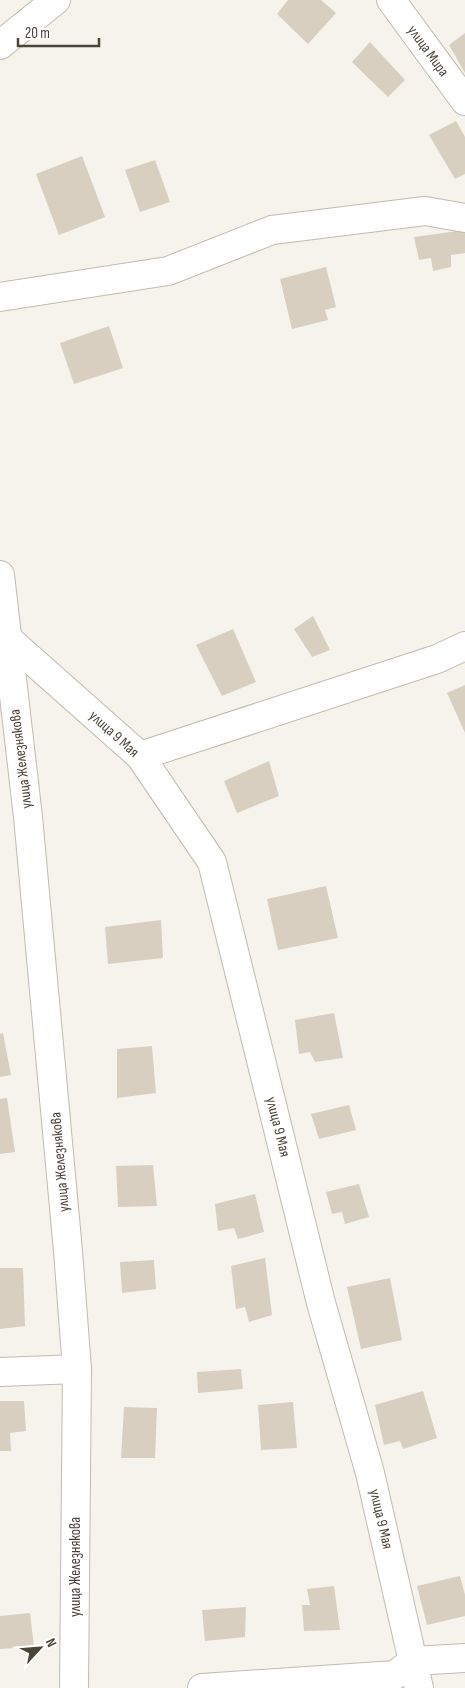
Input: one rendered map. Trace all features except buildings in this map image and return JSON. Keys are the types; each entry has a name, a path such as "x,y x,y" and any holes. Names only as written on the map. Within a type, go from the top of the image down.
{"street":[{"path":"0,45 56,0"},
{"name":"улица Мира","path":"391,0 465,102"},
{"path":"0,297 168,271 272,230 425,211 465,218"},
{"name":"улица Железнякова","path":"0,575 29,827 77,1369 74,1688"},
{"name":"улица 9 Мая","path":"8,639 140,756 212,862 322,1303 370,1473 419,1688"},
{"path":"140,756 437,659 465,646"},
{"path":"0,1372 77,1369"},
{"path":"202,1688 395,1675 413,1661 465,1658"}]}
